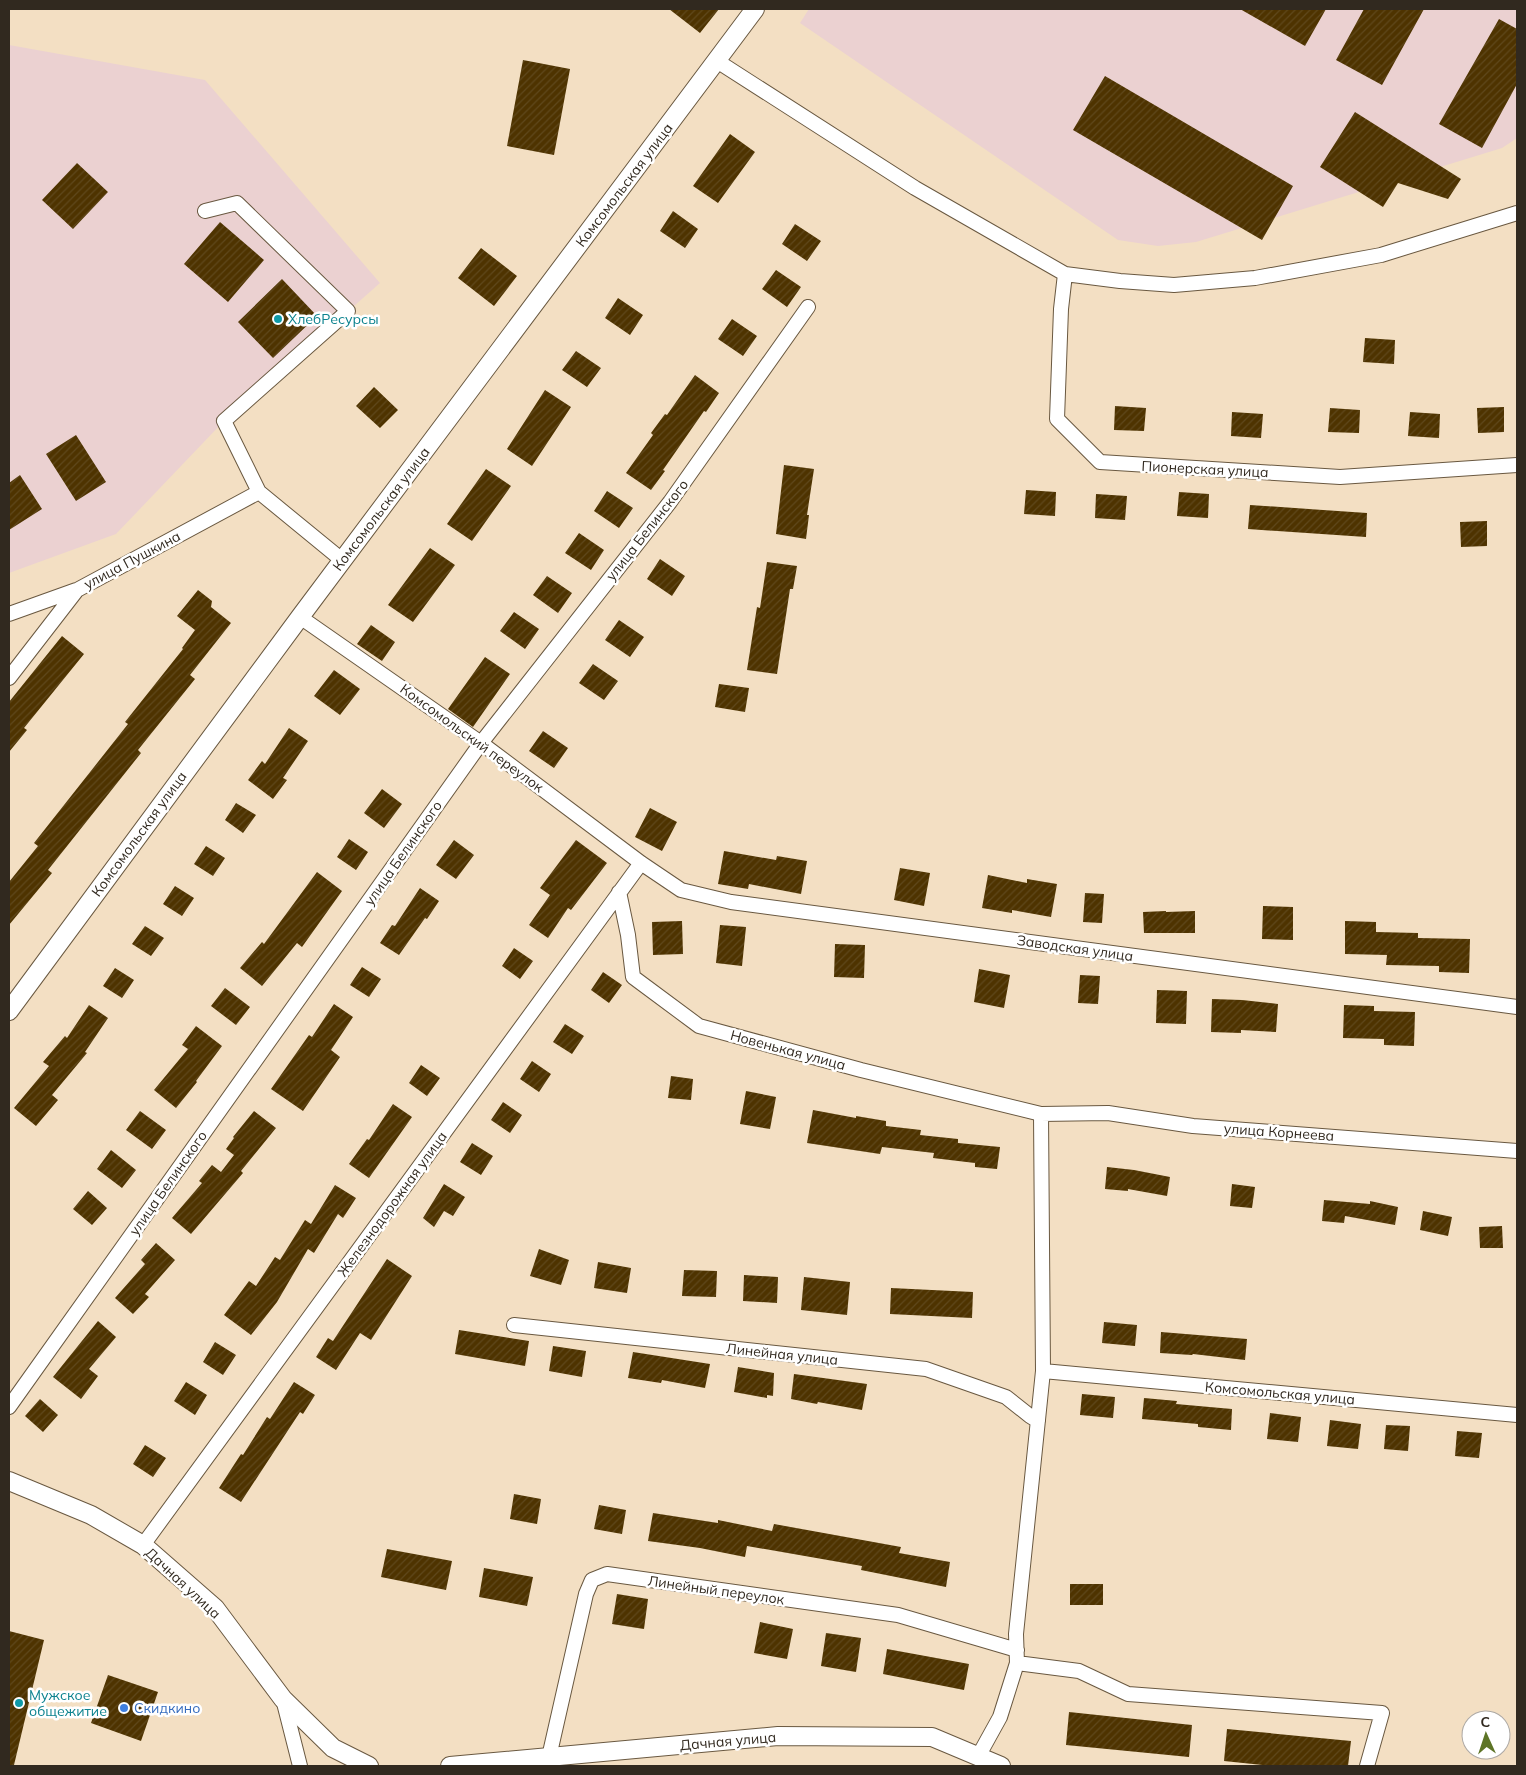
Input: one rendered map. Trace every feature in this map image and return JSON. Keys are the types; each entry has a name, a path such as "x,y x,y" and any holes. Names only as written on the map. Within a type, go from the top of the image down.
{"street":[{"name":"Комсомольская улица","path":"9,1011 342,560 755,9"},
{"path":"717,61 915,188 1065,274 1174,285 1255,278 1382,254 1517,213"},
{"path":"205,211 237,203 348,312 224,421 260,492 342,560"},
{"name":"Пионерская улица","path":"1065,274 1061,310 1057,419 1100,462 1340,477 1517,465"},
{"name":"улица Белинского","path":"9,1407 481,743 670,502 808,307"},
{"name":"улица Пушкина","path":"9,678 77,590 260,492"},
{"path":"9,614 77,590"},
{"name":"Комсомольский переулок","path":"300,617 481,743 641,863"},
{"name":"Железнодорожная улица","path":"143,1545 641,863"},
{"name":"Заводская улица","path":"641,863 681,890 731,902 1517,1007"},
{"name":"Новенькая улица","path":"620,892 634,977 698,1026 861,1070 1041,1114"},
{"name":"улица Корнеева","path":"1041,1114 1108,1113 1193,1126 1517,1152"},
{"path":"979,1755 1000,1717 1017,1657 1016,1634 1043,1371 1041,1114"},
{"name":"Линейная улица","path":"514,1325 926,1369 1006,1397 1038,1421"},
{"name":"Комсомольская улица","path":"1043,1371 1517,1415"},
{"name":"Дачная улица","path":"9,1481 91,1515 143,1545 215,1608 284,1699 333,1748 369,1766"},
{"name":"Линейный переулок","path":"550,1757 586,1594 592,1580 607,1574 898,1615 1017,1657 1079,1671 1128,1694 1382,1713 1367,1766"},
{"path":"284,1699 300,1766"},
{"name":"Дачная улица","path":"450,1766 778,1736 932,1737 979,1755 1001,1766"}],"shaded area":[{"path":"809,9 1517,9 1517,138 1502,148 1196,242 1158,246 1118,240 800,23"},
{"path":"9,45 205,80 380,283 224,421 116,534 9,573"}],"building":[{"path":"669,9 719,9 700,33"},
{"path":"1240,9 1326,9 1305,46"},
{"path":"1364,9 1424,9 1382,85 1336,60"},
{"path":"1499,19 1517,29 1517,84 1482,148 1439,124"},
{"path":"523,60 570,69 554,155 507,146"},
{"path":"1105,76 1293,186 1262,240 1073,130"},
{"path":"1355,112 1461,179 1448,199 1398,183 1383,207 1320,167"},
{"path":"730,134 755,152 718,203 693,186"},
{"path":"77,163 108,192 73,229 42,200"},
{"path":"673,211 698,229 685,248 660,231"},
{"path":"220,222 264,260 228,302 184,264"},
{"path":"795,224 821,241 807,261 782,244"},
{"path":"481,248 517,276 494,306 458,278"},
{"path":"776,270 801,287 787,307 762,289"},
{"name":"ХлебРесурсы","path":"282,279 317,316 273,358 238,322"},
{"path":"618,298 643,315 630,335 605,318"},
{"path":"732,319 757,336 743,356 718,339"},
{"path":"1365,338 1395,340 1394,364 1363,362"},
{"path":"576,351 601,368 587,387 562,370"},
{"path":"695,375 719,393 706,412 704,411 651,490 626,473 653,435 651,433 665,414 667,415"},
{"path":"374,387 398,410 380,428 356,406"},
{"path":"545,390 571,407 532,466 507,449"},
{"path":"1115,406 1146,408 1144,431 1114,430"},
{"path":"1504,407 1504,432 1478,433 1477,408"},
{"path":"1330,408 1360,410 1359,433 1328,432"},
{"path":"1232,412 1263,414 1261,438 1231,436"},
{"path":"1410,412 1440,414 1439,438 1408,436"},
{"path":"76,435 106,482 76,501 46,454"},
{"path":"784,465 814,469 807,515 809,515 806,539 776,534"},
{"path":"486,469 511,486 472,541 447,524"},
{"path":"20,475 42,509 9,530 9,483"},
{"path":"1026,490 1056,492 1055,516 1024,514"},
{"path":"607,491 633,508 619,528 594,511"},
{"path":"1179,492 1209,494 1208,518 1177,516"},
{"path":"1096,494 1127,496 1125,520 1095,518"},
{"path":"1250,505 1367,513 1366,537 1248,529"},
{"path":"1487,521 1487,546 1461,547 1460,522"},
{"path":"579,533 604,550 591,570 565,553"},
{"path":"430,548 455,565 413,622 388,605"},
{"path":"660,559 685,576 672,596 647,579"},
{"path":"767,562 797,566 793,589 790,589 777,674 747,670 757,607 760,608"},
{"path":"547,576 572,593 558,613 533,595"},
{"path":"198,590 212,601 211,607 231,623 190,675 195,679 138,750 141,753 48,870 52,873 9,925 9,882 38,846 34,843 128,724 125,722 183,649 195,630 177,616"},
{"path":"514,612 539,629 525,649 500,631"},
{"path":"619,620 644,637 630,657 605,640"},
{"path":"371,625 395,642 382,661 357,644"},
{"path":"62,636 84,654 24,728 27,730 9,752 9,702"},
{"path":"485,657 510,674 473,727 448,709"},
{"path":"593,664 618,681 604,700 579,683"},
{"path":"334,670 360,689 340,715 314,696"},
{"path":"719,684 749,688 745,712 715,707"},
{"path":"289,728 308,741 283,778 287,780 273,799 248,780 262,761 265,764"},
{"path":"543,731 568,748 554,768 529,751"},
{"path":"382,789 402,804 384,828 364,813"},
{"path":"236,803 256,815 243,833 225,820"},
{"path":"650,808 677,822 662,851 635,837"},
{"path":"349,839 368,852 356,870 337,857"},
{"path":"454,840 474,855 456,879 436,865"},
{"path":"576,840 607,863 571,910 568,908 548,938 529,925 550,895 540,888"},
{"path":"206,846 225,858 213,876 194,864"},
{"path":"724,851 776,860 777,856 807,861 801,894 749,884 748,889 718,884"},
{"path":"900,868 930,873 924,906 894,900"},
{"path":"317,872 342,891 302,947 297,943 262,986 240,968 262,942 264,944"},
{"path":"988,875 1027,883 1027,879 1057,884 1051,917 1012,910 1012,913 982,908"},
{"path":"175,886 194,898 182,916 163,904"},
{"path":"420,888 439,901 399,955 380,943 392,925 395,926"},
{"path":"1085,893 1104,894 1102,923 1083,922"},
{"path":"1263,906 1293,907 1293,940 1262,939"},
{"path":"1195,911 1195,933 1144,933 1143,912"},
{"path":"682,921 683,954 653,955 652,922"},
{"path":"1345,921 1376,922 1376,932 1418,933 1418,938 1470,939 1469,973 1439,972 1439,966 1386,965 1387,955 1345,954"},
{"path":"720,925 746,927 742,966 716,963"},
{"path":"145,926 164,938 151,956 132,944"},
{"path":"835,944 865,945 864,978 834,977"},
{"path":"514,948 533,961 520,979 502,966"},
{"path":"362,967 381,979 369,997 350,985"},
{"path":"115,968 134,980 122,998 103,986"},
{"path":"979,969 1010,975 1004,1008 974,1002"},
{"path":"603,972 622,985 609,1003 591,990"},
{"path":"1080,975 1100,976 1098,1004 1078,1003"},
{"path":"225,988 250,1007 236,1025 211,1006"},
{"path":"1157,990 1187,991 1186,1024 1156,1023"},
{"path":"1212,999 1278,1004 1276,1032 1241,1030 1241,1033 1211,1032"},
{"path":"334,1004 353,1017 331,1050 340,1057 303,1111 271,1089 309,1035 312,1037"},
{"path":"89,1005 108,1018 85,1052 87,1053 52,1095 58,1100 36,1126 14,1108 49,1066 43,1062 65,1036 67,1038"},
{"path":"1344,1005 1374,1006 1374,1011 1415,1012 1414,1046 1384,1045 1384,1039 1343,1038"},
{"path":"565,1024 584,1036 572,1054 553,1042"},
{"path":"196,1026 222,1046 176,1108 154,1090 188,1049 182,1045"},
{"path":"532,1061 551,1074 539,1092 520,1079"},
{"path":"421,1065 440,1078 427,1096 409,1083"},
{"path":"671,1076 693,1079 691,1100 668,1098"},
{"path":"746,1091 776,1097 770,1129 740,1124"},
{"path":"503,1102 522,1115 510,1133 491,1120"},
{"path":"393,1104 412,1117 369,1178 349,1164 367,1139 369,1140"},
{"path":"813,1110 856,1118 856,1116 886,1121 886,1126 921,1130 920,1135 958,1139 958,1143 1000,1147 997,1169 975,1167 975,1163 933,1158 934,1153 882,1147 880,1154 807,1143"},
{"path":"140,1111 166,1130 152,1149 126,1130"},
{"path":"254,1111 276,1128 241,1171 243,1173 191,1234 172,1218 202,1183 199,1181 212,1165 221,1172 234,1155 226,1149"},
{"path":"472,1143 493,1156 481,1175 460,1162"},
{"path":"111,1150 136,1170 122,1188 97,1169"},
{"path":"1107,1167 1170,1177 1167,1196 1128,1189 1128,1191 1105,1189"},
{"path":"444,1184 465,1197 453,1216 444,1211 434,1227 423,1218"},
{"path":"1232,1184 1255,1187 1252,1208 1230,1206"},
{"path":"335,1185 356,1198 343,1218 338,1214 314,1253 308,1249 277,1302 251,1335 224,1315 249,1281 256,1286 275,1257 280,1260 305,1220 311,1224"},
{"path":"88,1191 107,1208 92,1225 73,1209"},
{"path":"1324,1200 1370,1204 1370,1201 1398,1207 1395,1225 1345,1216 1344,1223 1322,1221"},
{"path":"1423,1211 1452,1217 1448,1236 1420,1230"},
{"path":"1502,1226 1503,1248 1480,1248 1479,1227"},
{"path":"156,1243 175,1260 145,1294 149,1297 133,1314 115,1298 145,1264 141,1260"},
{"path":"539,1249 569,1260 561,1285 530,1276"},
{"path":"387,1259 412,1276 371,1340 360,1333 336,1370 316,1357 328,1338 333,1341"},
{"path":"598,1262 631,1268 627,1293 594,1288"},
{"path":"684,1270 717,1271 716,1297 682,1296"},
{"path":"744,1275 778,1277 777,1303 743,1301"},
{"path":"804,1277 850,1282 847,1315 801,1310"},
{"path":"891,1288 973,1292 972,1318 890,1314"},
{"path":"98,1321 116,1337 89,1369 98,1376 81,1399 53,1377"},
{"path":"1104,1322 1137,1325 1135,1346 1102,1343"},
{"path":"459,1330 529,1341 525,1366 455,1354"},
{"path":"1161,1332 1247,1339 1245,1360 1193,1354 1160,1353"},
{"path":"215,1342 236,1355 223,1375 203,1362"},
{"path":"553,1346 586,1351 582,1377 549,1371"},
{"path":"633,1352 710,1364 705,1388 662,1380 661,1383 628,1378"},
{"path":"738,1367 774,1373 773,1396 767,1395 767,1398 734,1392"},
{"path":"794,1374 867,1384 862,1410 791,1399"},
{"path":"186,1382 207,1395 195,1415 174,1401"},
{"path":"294,1382 315,1395 303,1414 300,1412 241,1502 219,1488 267,1417 270,1419"},
{"path":"1082,1394 1115,1397 1113,1418 1080,1415"},
{"path":"1144,1398 1177,1401 1176,1404 1232,1409 1231,1430 1198,1427 1198,1424 1142,1419"},
{"path":"40,1399 58,1415 43,1432 25,1416"},
{"path":"1270,1413 1301,1417 1298,1442 1267,1439"},
{"path":"1330,1420 1361,1424 1358,1449 1327,1446"},
{"path":"1386,1425 1410,1426 1408,1451 1384,1449"},
{"path":"1457,1431 1482,1433 1479,1458 1455,1456"},
{"path":"145,1445 166,1458 153,1477 133,1464"},
{"path":"514,1494 541,1499 537,1524 510,1519"},
{"path":"599,1505 626,1510 622,1534 594,1529"},
{"path":"653,1513 718,1523 718,1520 772,1531 774,1524 901,1547 899,1553 950,1562 946,1587 861,1570 862,1566 747,1546 745,1557 700,1548 648,1541"},
{"path":"387,1549 452,1561 446,1590 381,1577"},
{"path":"484,1568 533,1577 527,1606 479,1597"},
{"path":"1070,1584 1103,1584 1103,1605 1070,1605"},
{"path":"617,1594 648,1599 644,1629 612,1624"},
{"path":"760,1622 793,1629 787,1659 754,1653"},
{"name":"Мужское общежитие","path":"9,1631 44,1640 14,1765 9,1765"},
{"path":"826,1633 861,1638 856,1672 821,1666"},
{"path":"887,1649 969,1664 964,1690 883,1674"},
{"name":"Скидкино","path":"108,1675 158,1692 141,1741 91,1723"},
{"path":"1069,1712 1192,1725 1189,1757 1066,1745"},
{"path":"1227,1729 1351,1741 1348,1766 1273,1766 1224,1761"}],"place":[{"name":"ХлебРесурсы","path":"278,319"},
{"name":"Мужское общежитие","path":"19,1703"},
{"name":"Скидкино","path":"124,1708"}]}
